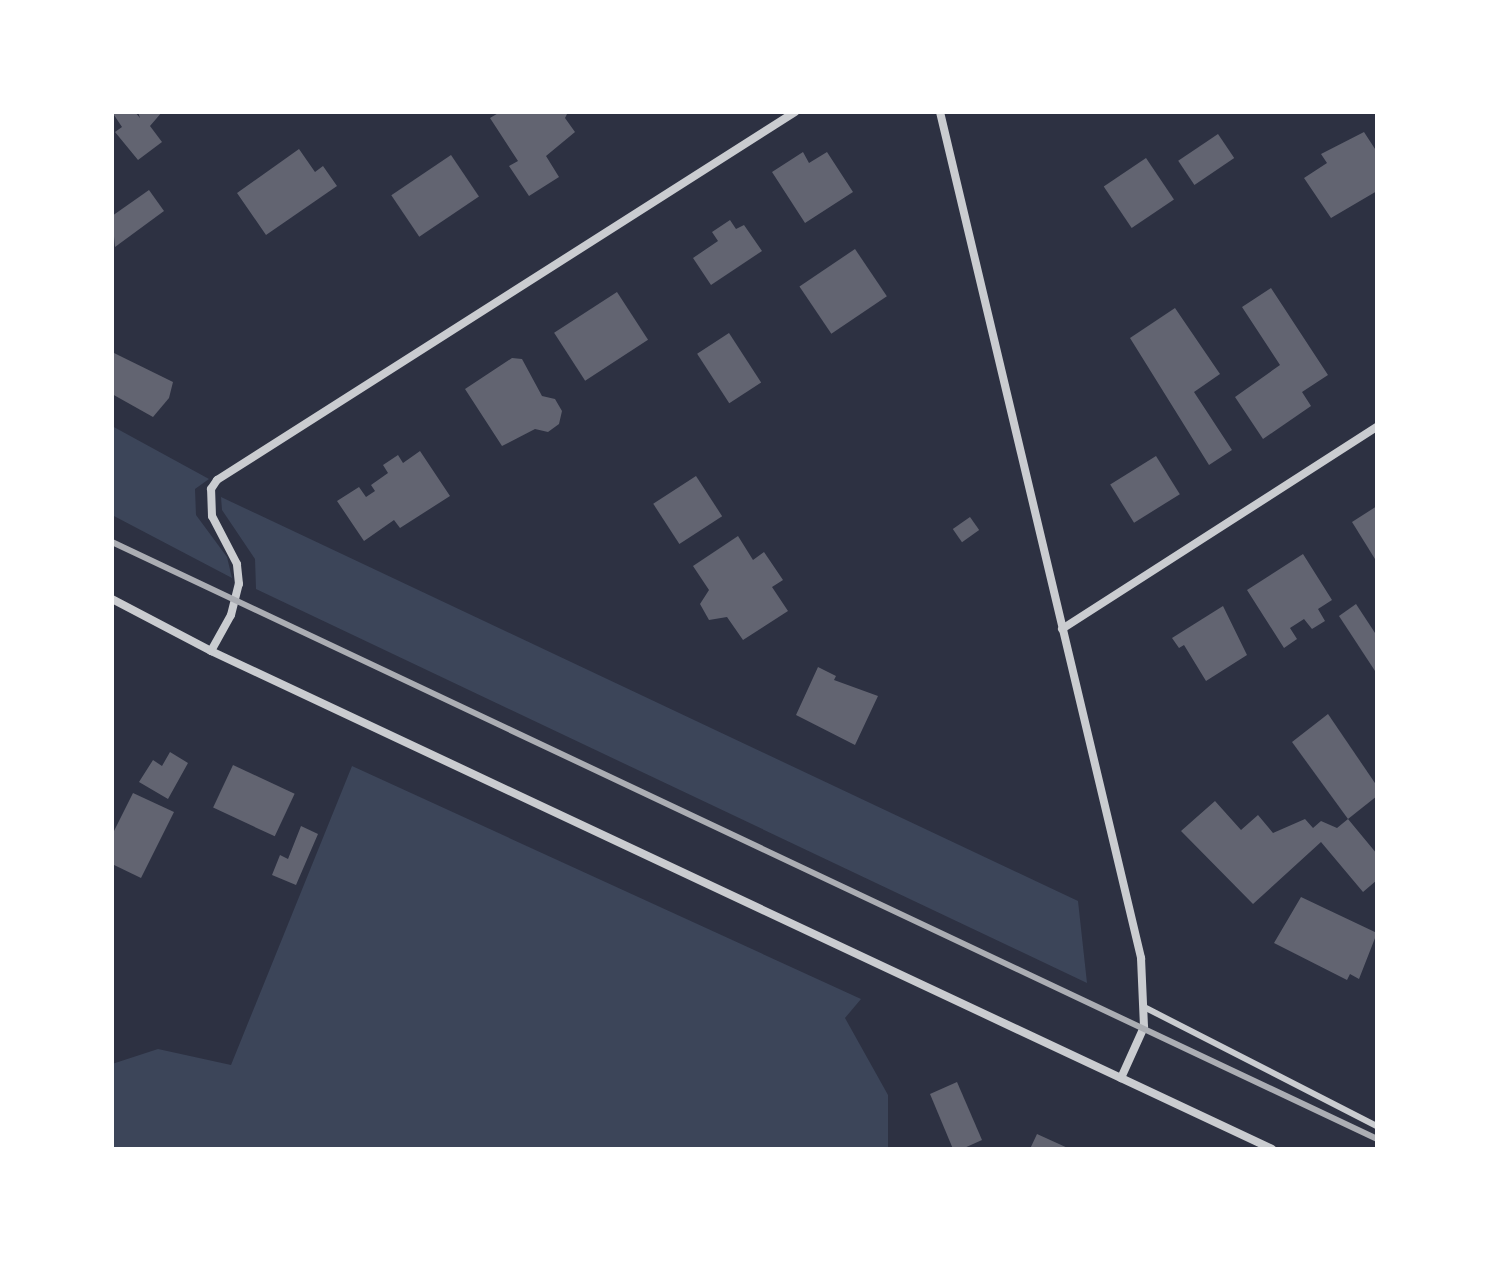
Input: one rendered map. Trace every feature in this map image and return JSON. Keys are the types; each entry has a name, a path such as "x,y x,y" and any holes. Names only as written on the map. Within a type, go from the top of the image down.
{"street":[{"path":"211,651 231,615 239,584 237,564 212,516 211,489 217,480 795,112"},
{"path":"940,112 1141,958 1146,1008 1144,1027 1121,1078"},
{"path":"1062,629 1377,427"},
{"path":"112,599 211,651 1272,1149"}],"lane":[{"path":"1146,1008 1377,1126"}],"shaded area":[{"path":"112,426 209,479 195,489 196,515 227,557 232,578 112,515"},
{"path":"221,497 1078,901 1087,983 256,589 255,559 222,510"},
{"path":"352,766 861,999 845,1018 888,1095 888,1149 112,1149 112,1064 158,1049 231,1065"}],"building":[{"path":"112,112 135,112 140,118 138,112 162,112 150,126 162,142 138,160 115,132 122,127"},
{"path":"500,112 568,112 565,118 575,132 546,156 559,177 529,196 509,166 518,161 490,118"},
{"path":"1364,132 1377,152 1377,191 1331,218 1304,178 1327,163 1321,154"},
{"path":"1218,134 1234,158 1194,185 1178,161"},
{"path":"299,149 315,172 323,166 337,186 266,235 237,193"},
{"path":"803,152 809,163 827,152 853,192 805,223 772,172"},
{"path":"451,155 479,196 419,237 391,195"},
{"path":"1146,158 1174,199 1132,228 1104,187"},
{"path":"149,190 164,211 115,247 112,216"},
{"path":"730,220 736,229 744,225 762,251 711,285 693,258 718,241 712,232"},
{"path":"855,249 887,296 831,334 799,286"},
{"path":"1271,288 1328,375 1302,392 1311,406 1263,439 1235,397 1280,365 1242,307"},
{"path":"617,292 648,340 585,381 554,333"},
{"path":"1175,308 1220,374 1194,392 1232,450 1209,465 1130,338"},
{"path":"729,333 761,382 729,403 697,354"},
{"path":"114,353 173,382 169,398 153,417 112,394"},
{"path":"512,358 522,359 542,396 555,399 562,411 559,424 548,432 535,429 502,446 465,389"},
{"path":"420,451 450,496 400,528 394,520 364,541 337,501 359,487 366,497 375,491 371,485 388,473 383,465 398,455 403,463"},
{"path":"1156,456 1180,494 1134,523 1110,485"},
{"path":"696,476 722,516 679,544 653,504"},
{"path":"1377,506 1377,557 1375,559 1352,522"},
{"path":"970,517 979,530 962,542 953,529"},
{"path":"738,536 753,560 764,552 783,580 772,587 788,611 743,640 727,617 709,620 700,604 709,590 693,566"},
{"path":"1303,554 1332,600 1318,609 1325,621 1312,629 1304,619 1290,628 1297,639 1284,648 1247,590"},
{"path":"1356,604 1377,636 1377,674 1339,616"},
{"path":"1223,606 1247,655 1206,681 1184,645 1179,648 1172,638"},
{"path":"818,667 836,676 834,680 878,696 855,745 796,715"},
{"path":"1328,714 1377,786 1377,796 1348,819 1292,742"},
{"path":"170,752 188,763 168,799 139,782 153,760 162,766"},
{"path":"233,765 295,794 275,836 213,808"},
{"path":"133,793 174,812 141,878 112,864 112,835"},
{"path":"1215,801 1241,830 1258,815 1273,833 1305,819 1313,828 1321,821 1337,828 1348,819 1377,854 1377,880 1363,892 1321,842 1253,904 1181,831"},
{"path":"301,826 318,834 296,885 272,875 280,855 288,859"},
{"path":"1301,897 1377,933 1359,979 1350,974 1347,980 1274,943"},
{"path":"957,1082 982,1140 962,1149 953,1149 930,1094"},
{"path":"1037,1134 1070,1149 1030,1149"}],"railway":[{"path":"112,542 1377,1139"}]}
